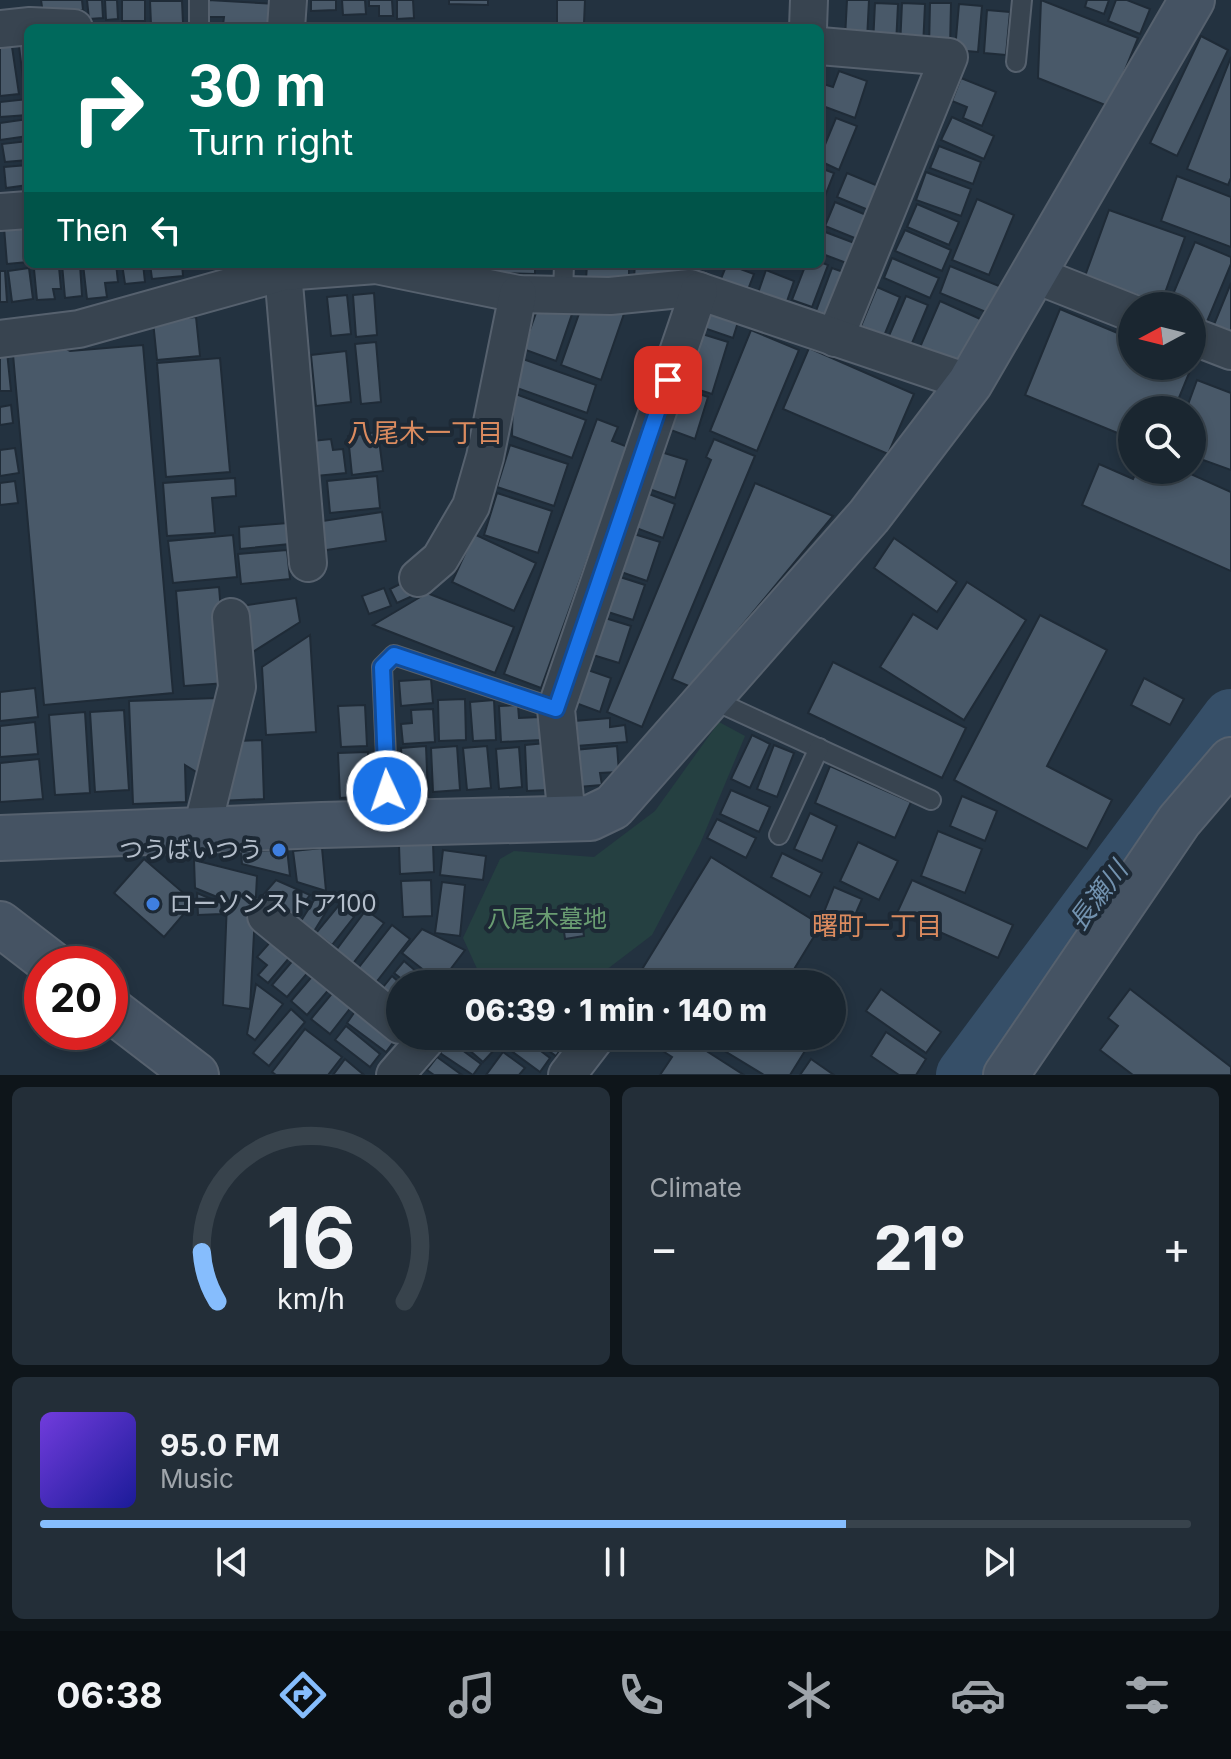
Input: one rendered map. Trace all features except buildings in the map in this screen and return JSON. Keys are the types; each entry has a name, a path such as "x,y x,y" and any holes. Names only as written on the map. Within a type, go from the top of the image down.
{"street":[{"path":"286,24 288,0"},
{"path":"808,24 809,0"},
{"path":"0,838 590,818 613,807 869,516 970,383 1192,0"},
{"path":"0,29 24,27"},
{"path":"824,46 949,57 835,338"},
{"path":"0,212 24,210"},
{"path":"0,339 79,329 201,280 336,268"},
{"path":"391,268 518,294 563,280 610,296 696,281 835,338 970,383"},
{"path":"283,272 308,563"},
{"path":"1033,274 1118,307"},
{"path":"567,819 556,709 696,281"},
{"path":"418,578 440,559 471,506 485,457 518,294"},
{"path":"1206,341 1231,351"},
{"path":"202,829 237,687 231,617"},
{"path":"1006,1075 1179,821 1231,760"},
{"path":"266,916 386,1011"},
{"path":"0,924 29,946"},
{"path":"128,1023 196,1075"},
{"path":"395,1075 409,1050"},
{"path":"567,1075 586,1050"}],"lane":[{"path":"199,0 199,24"},
{"path":"1016,62 1022,0"},
{"path":"389,823 382,667 394,655 556,709"},
{"path":"709,698 931,800"},
{"path":"779,835 819,748"}],"green space":[{"name":"八尾木墓地","path":"719,722 745,736 700,844 652,935 606,970 478,970 463,938 500,859 514,851 594,857 655,811"}],"waterway":[{"name":"長瀬川","path":"965,1075 1231,718"}],"place":[{"name":"つうばいつう","path":"279,850"},
{"name":"ローソンストア100","path":"153,904"}],"district":[{"name":"八尾木一丁目","path":"425,433"},
{"name":"曙町一丁目","path":"877,926"}],"route":[{"path":"387,791 382,667 394,655 556,709 668,380"}]}
